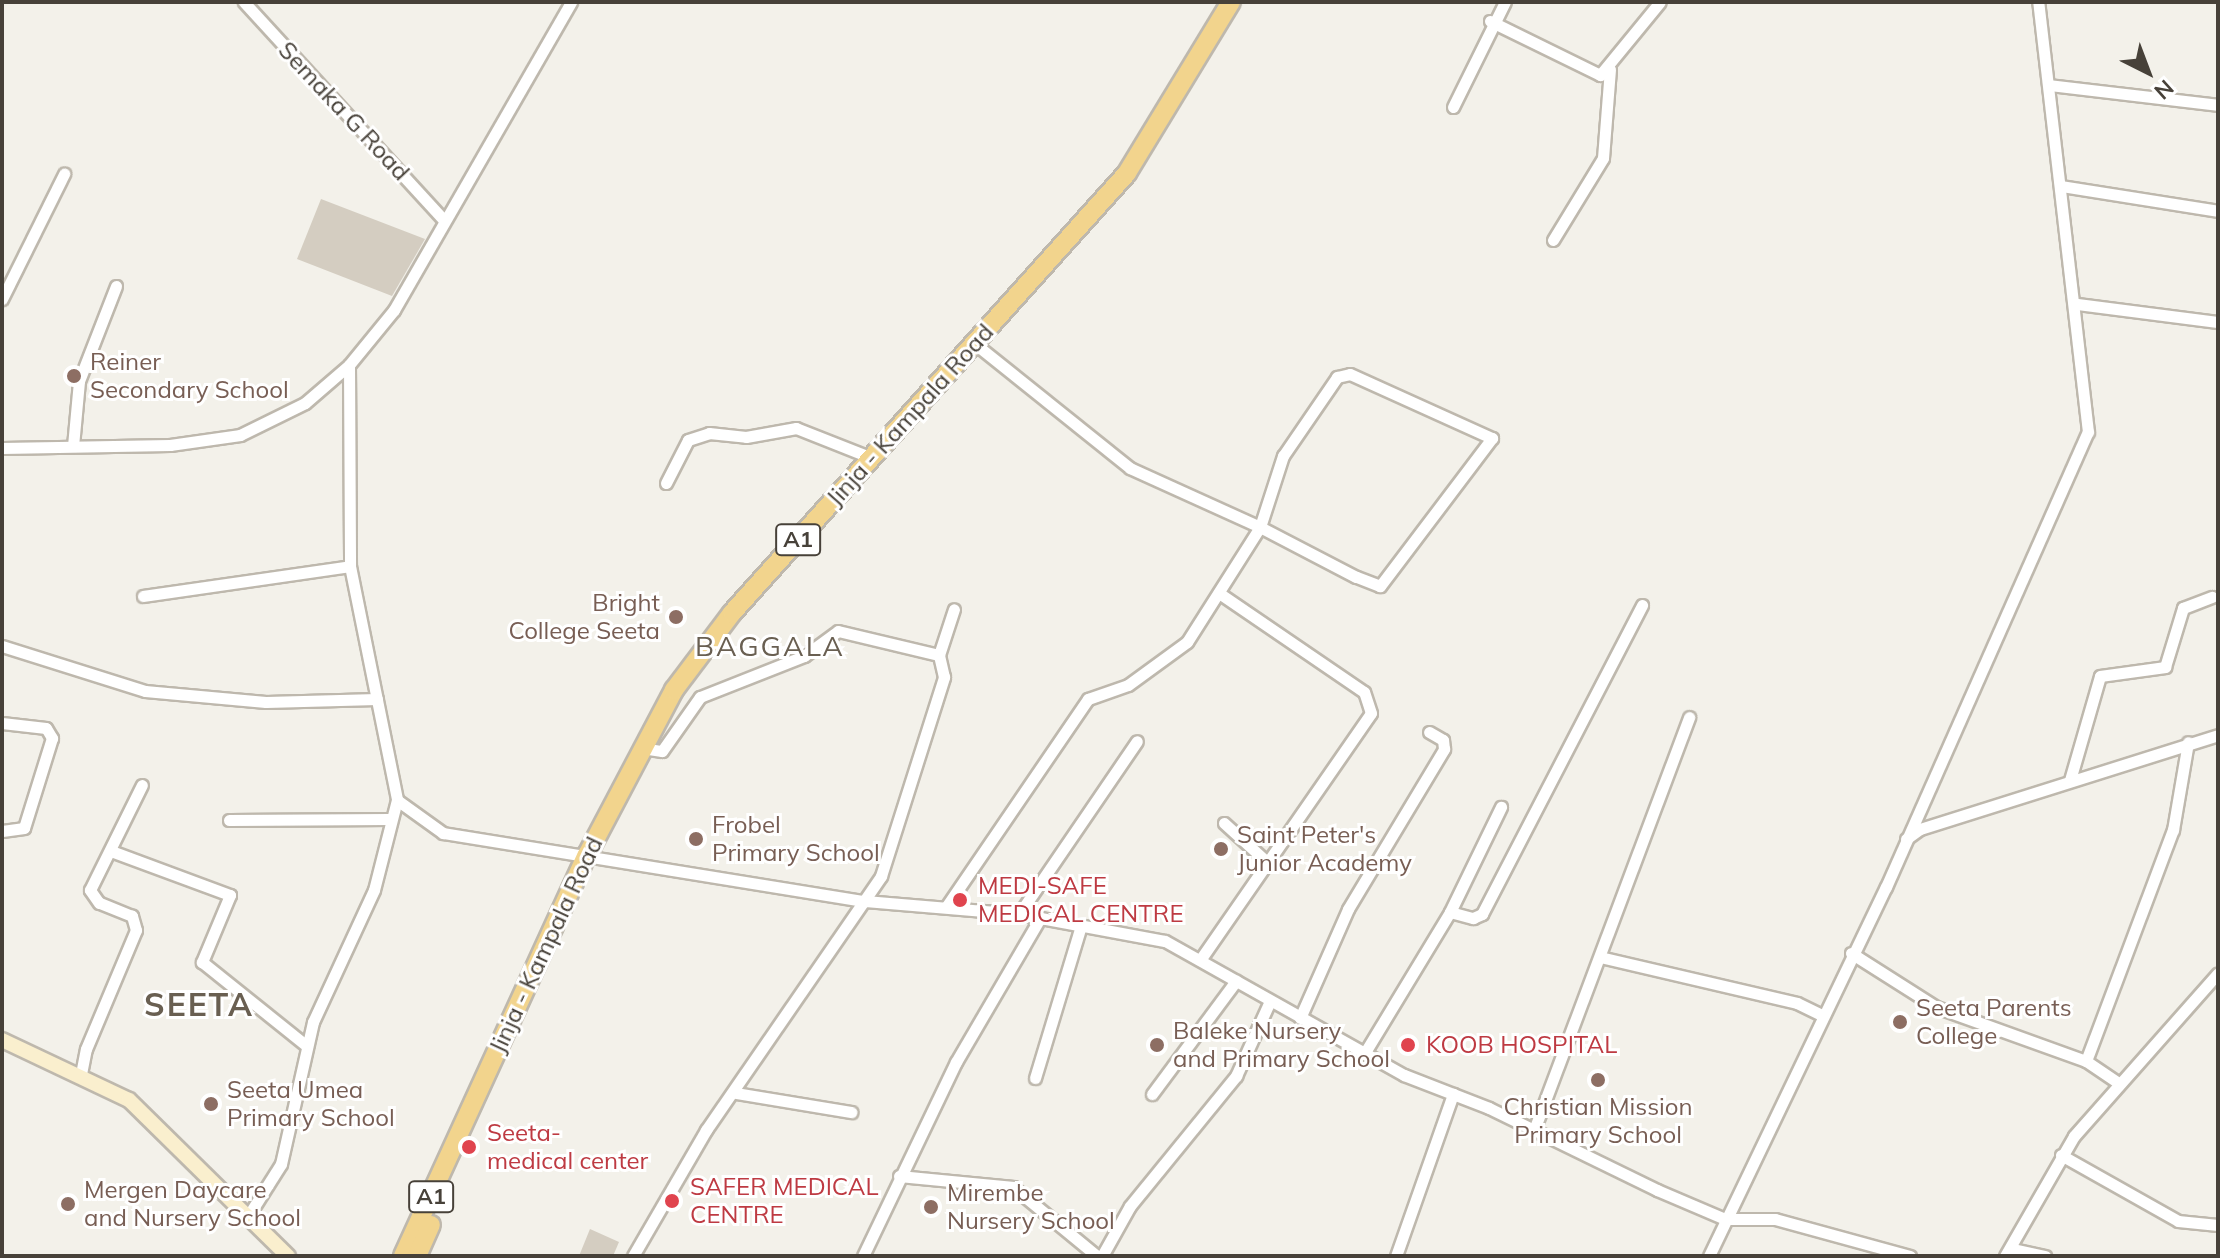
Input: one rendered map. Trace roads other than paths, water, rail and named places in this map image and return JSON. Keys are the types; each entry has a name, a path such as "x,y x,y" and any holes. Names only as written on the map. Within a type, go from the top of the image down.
{"highway":[{"name":"Jinja - Kampala Road","path":"403,1256 587,855 674,690 732,613 1127,173 1231,2"},
{"name":"Jinja - Kampala Road","path":"417,1256 449,1184 456,1138"}],"main road":[{"path":"2,1040 81,1074 149,1116 250,1213 288,1256"}],"street":[{"name":"Semaka G Road","path":"244,2 444,220"},
{"path":"2,448 170,445 240,435 305,403 349,365 394,310 571,2"},
{"path":"1453,107 1490,21 1505,2"},
{"path":"1553,240 1603,158 1610,69 1660,2"},
{"path":"1709,1256 1906,839 2082,451 2087,415 2077,304 2038,2"},
{"path":"1490,21 1590,74 1610,69"},
{"path":"2049,85 2218,105"},
{"path":"2,299 64,174"},
{"path":"2061,186 2218,211"},
{"path":"73,446 79,381 116,286"},
{"path":"2077,304 2218,322"},
{"path":"946,907 1088,699 1128,685 1177,652 1260,527 1283,456 1344,374 1492,438 1380,586 1260,527 1130,468 975,344"},
{"path":"250,1213 281,1164 307,1046 342,950 380,875 389,819 397,800 350,566 349,365"},
{"path":"666,483 688,440 709,433 746,437 796,428 872,458"},
{"path":"143,596 350,566"},
{"path":"1200,960 1371,713 1364,692 1219,593"},
{"path":"2070,780 2100,676 2165,667 2183,608 2212,597"},
{"path":"1450,912 1473,918 1482,914 1642,605"},
{"path":"633,1256 706,1130 736,1093 881,876 944,677 939,655 954,609"},
{"path":"642,748 662,751 700,697 804,656 838,631 939,655"},
{"path":"2,646 145,691 266,702 377,699"},
{"path":"1534,1130 1689,717"},
{"path":"2,723 46,728 52,738 24,828 2,831"},
{"path":"1300,1018 1348,909 1444,749 1443,740 1429,732"},
{"path":"1906,839 2070,780 2218,735"},
{"path":"1019,914 1137,741"},
{"path":"2086,1061 2173,830 2188,742"},
{"path":"81,1074 86,1049 136,930 132,916 92,898 142,785"},
{"path":"397,800 443,833 865,901 1019,914 1165,941 1364,1054 1725,1219 1775,1219 1910,1256"},
{"path":"1364,1054 1450,912 1501,807"},
{"path":"229,820 389,819"},
{"path":"1224,823 1269,864"},
{"path":"111,851 230,895 202,962 307,1046"},
{"path":"863,1256 956,1062 1040,918"},
{"path":"1035,1078 1081,926"},
{"path":"1851,953 1936,1007 2086,1061 2117,1082"},
{"path":"1600,957 1797,1003 1822,1015"},
{"path":"2045,1256 2008,1253 2061,1155 2117,1082 2218,973"},
{"path":"1152,1094 1236,981"},
{"path":"899,1176 1013,1187 1100,1256 1130,1206 1236,1076 1270,1001"},
{"path":"736,1093 851,1112"},
{"path":"1396,1256 1453,1094"},
{"path":"2061,1155 2178,1221 2218,1225"}],"place":[{"name":"Reiner Secondary School","path":"74,376"},
{"name":"Bright College Seeta","path":"676,617"},
{"name":"Frobel Primary School","path":"696,839"},
{"name":"Saint Peter's Junior Academy","path":"1221,849"},
{"name":"MEDI-SAFE MEDICAL CENTRE","path":"960,900"},
{"name":"Seeta Parents College","path":"1900,1022"},
{"name":"Baleke Nursery and Primary School","path":"1157,1045"},
{"name":"KOOB HOSPITAL","path":"1408,1045"},
{"name":"Christian Mission Primary School","path":"1598,1080"},
{"name":"Seeta Umea Primary School","path":"211,1104"},
{"name":"Seeta- medical center","path":"469,1147"},
{"name":"SAFER MEDICAL CENTRE","path":"672,1201"},
{"name":"Mergen Daycare and Nursery School","path":"68,1204"},
{"name":"Mirembe Nursery School","path":"931,1207"}],"district":[{"name":"BAGGALA","path":"770,646"},
{"name":"SEETA","path":"199,1004"}]}
